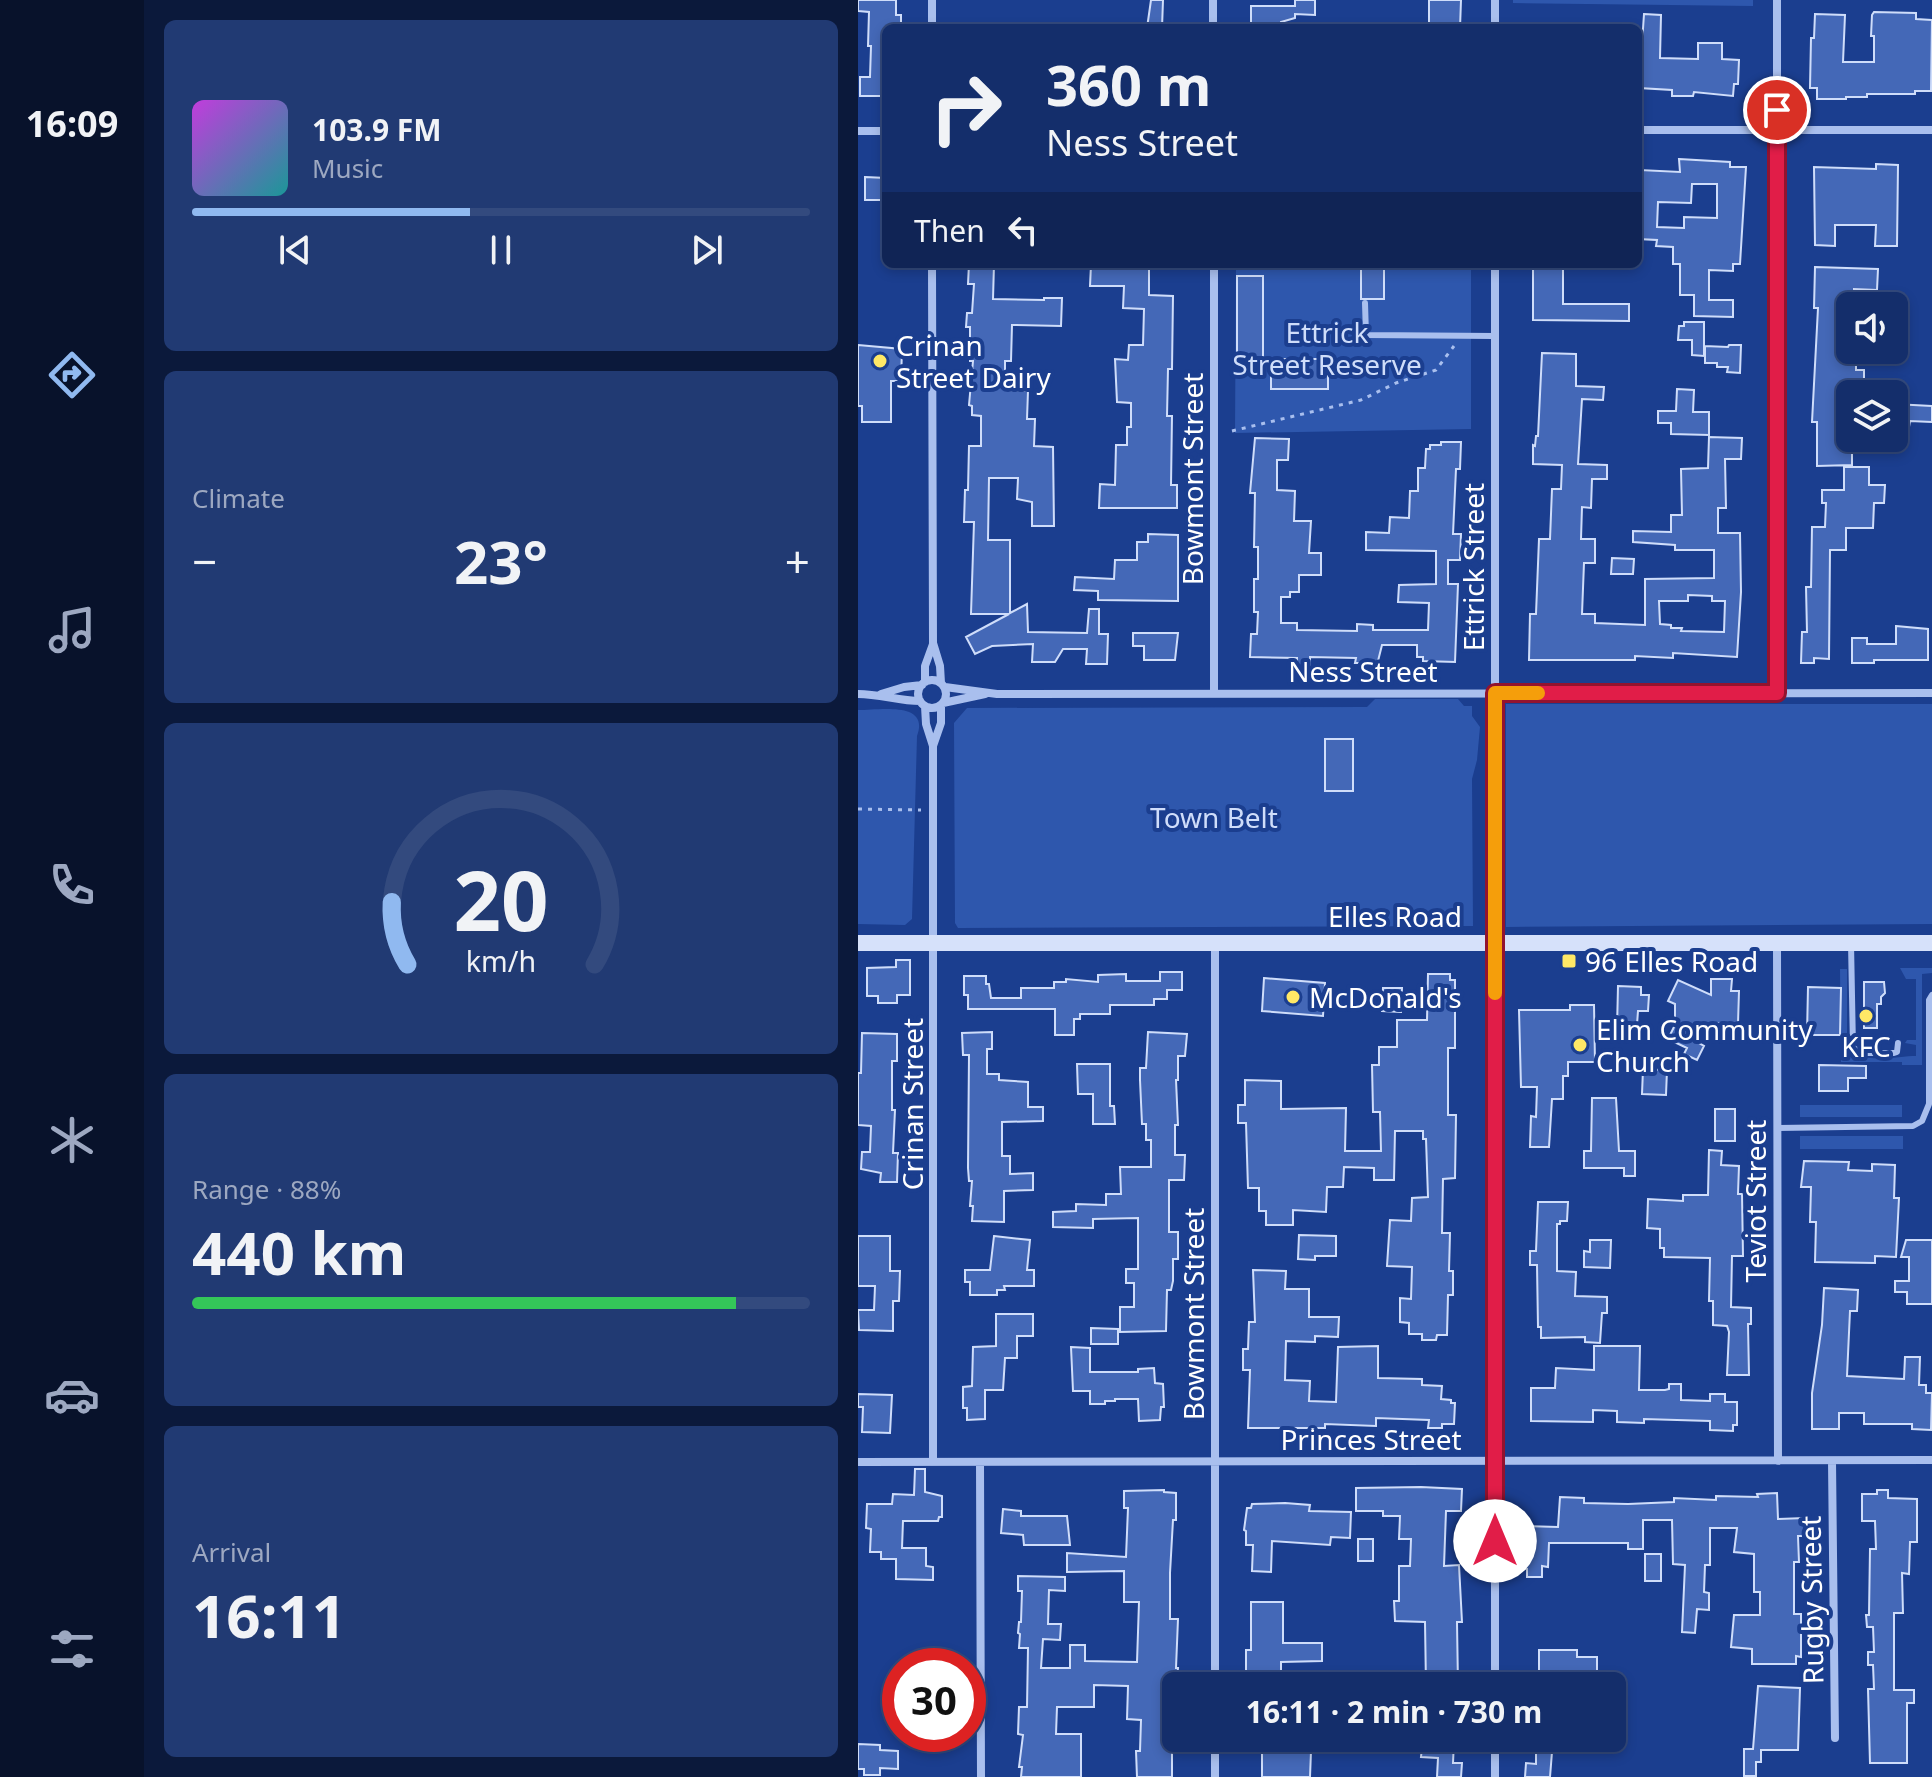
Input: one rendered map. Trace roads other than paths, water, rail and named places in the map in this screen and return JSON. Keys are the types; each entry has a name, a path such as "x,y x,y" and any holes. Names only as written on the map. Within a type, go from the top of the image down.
{"main road":[{"name":"Elles Road","path":"858,943 1932,943"}],"street":[{"path":"932,0 932,24"},
{"path":"1213,0 1213,24"},
{"path":"1495,0 1495,24"},
{"path":"1777,0 1777,693"},
{"path":"1642,130 1932,130"},
{"path":"858,131 882,131"},
{"path":"880,694 933,708 942,704 946,695 933,643 932,268"},
{"name":"Bowmont Street","path":"1214,268 1214,694"},
{"name":"Ettrick Street","path":"1495,268 1495,1672"},
{"path":"922,703 919,696 933,643"},
{"path":"858,694 880,694 933,680 943,685"},
{"name":"Ness Street","path":"943,685 985,694"},
{"name":"Ness Street","path":"942,704 985,694 1932,693"},
{"name":"Crinan Street","path":"922,703 933,746 933,1462"},
{"name":"Crinan Street","path":"933,746 941,723 942,704"},
{"name":"Bowmont Street","path":"1215,942 1215,1672"},
{"name":"Teviot Street","path":"1777,942 1778,1461"},
{"name":"Princes Street","path":"858,1462 1932,1460"},
{"name":"Rugby Street","path":"1832,1461 1835,1738"},
{"path":"980,1462 981,1777"},
{"path":"1215,1752 1215,1777"},
{"path":"1495,1752 1495,1777"}],"lane":[{"path":"1365,303 1366,335 1494,336"},
{"path":"1851,942 1853,1048 1864,1053 1894,1053 1897,1052 1898,1043"},
{"path":"1777,1128 1913,1126 1922,1121 1929,1104 1929,1000 1932,995"}],"place":[{"name":"Crinan Street Dairy","path":"880,361"},
{"name":"96 Elles Road","path":"1569,961"},
{"name":"McDonald's","path":"1293,997"},
{"name":"KFC","path":"1866,1016"},
{"name":"Elim Community Church","path":"1580,1045"}],"park label":[{"name":"Ettrick Street Reserve","path":"1327,348"},
{"name":"Town Belt","path":"1214,817"}]}
